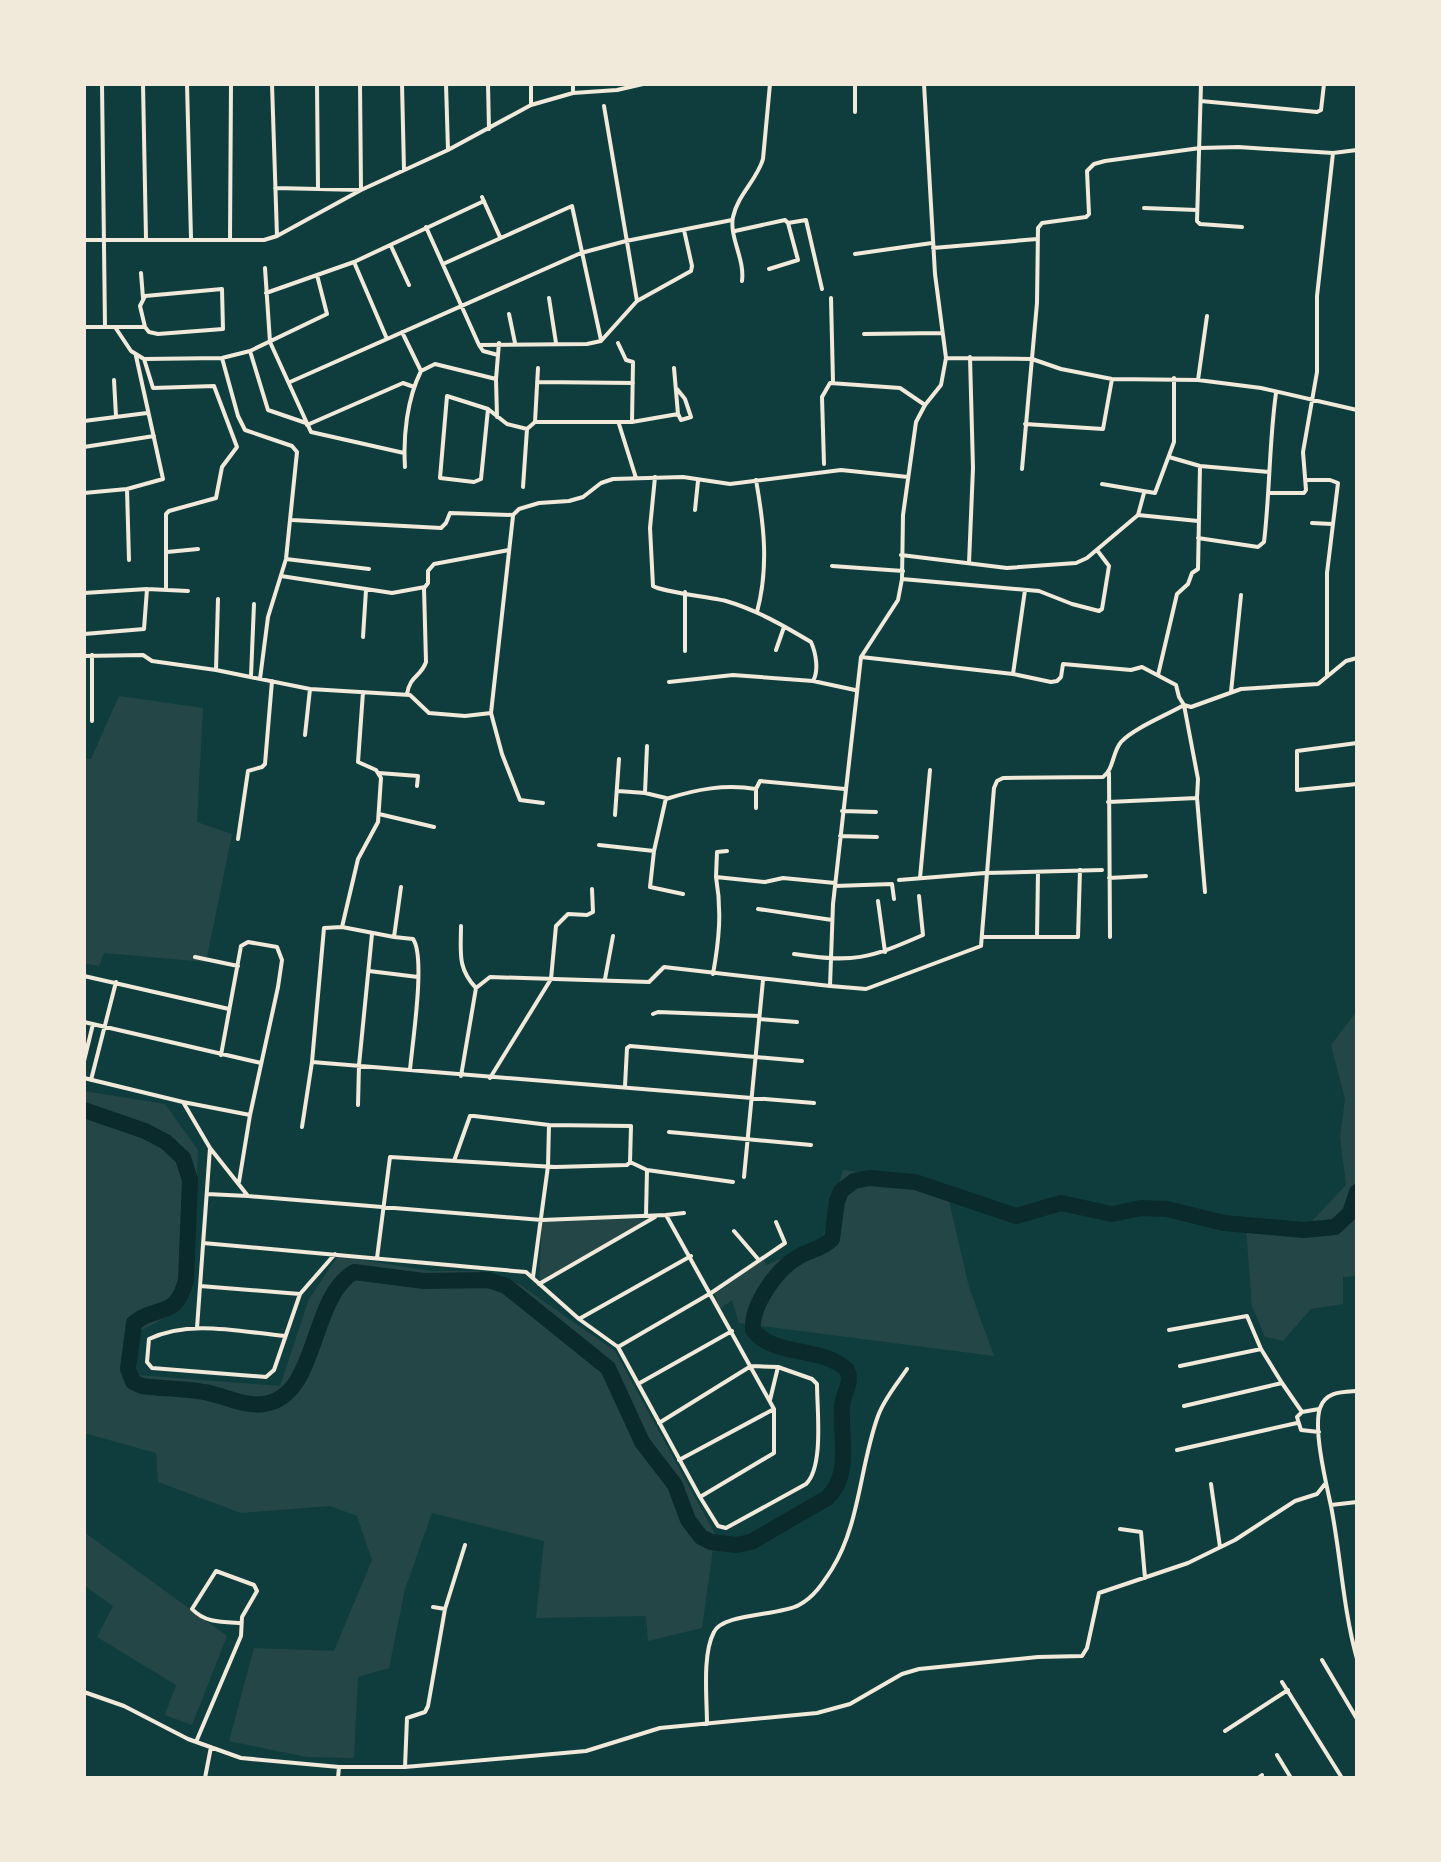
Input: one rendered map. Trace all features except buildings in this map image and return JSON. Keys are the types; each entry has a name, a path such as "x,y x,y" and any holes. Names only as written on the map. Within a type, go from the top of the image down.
{"street":[{"path":"102,84 105,327"},
{"path":"143,84 146,239"},
{"path":"187,84 191,239"},
{"path":"230,239 231,84"},
{"path":"272,84 277,236"},
{"path":"317,84 318,188"},
{"path":"360,84 361,190"},
{"path":"402,84 404,170"},
{"path":"446,84 448,150"},
{"path":"488,84 489,129"},
{"path":"531,84 531,105"},
{"path":"573,84 573,93"},
{"path":"84,240 255,241 277,236 531,105 573,93 643,84"},
{"path":"742,281 744,265 732,220 738,203 761,168 770,84"},
{"path":"855,84 855,112"},
{"path":"830,986 835,885 861,657 895,605 903,571 901,555 916,422 944,378 946,358 933,245 924,84"},
{"path":"1201,84 1197,210 1200,224 1242,227"},
{"path":"1201,101 1317,112 1321,110 1324,84"},
{"path":"604,106 637,301"},
{"path":"1022,469 1037,303 1038,228 1042,223 1089,214 1086,175 1094,164 1200,148 1238,147 1333,153 1357,150"},
{"path":"1268,493 1304,493 1303,452 1318,363 1317,296 1333,153"},
{"path":"275,188 361,190"},
{"path":"265,293 354,262 483,199 500,237"},
{"path":"443,264 572,206 601,341"},
{"path":"1144,208 1197,210"},
{"path":"290,382 581,253 732,220"},
{"path":"735,231 785,220 788,223 806,220 822,289"},
{"path":"769,269 799,260 788,223"},
{"path":"426,227 479,345 485,352 498,355"},
{"path":"479,345 587,344 601,341 637,301 692,269 684,230"},
{"path":"855,254 933,245 1037,239"},
{"path":"391,246 409,285"},
{"path":"354,262 387,339"},
{"path":"265,268 270,342 306,424 313,433 404,453"},
{"path":"141,273 143,298 140,306 149,332 223,329 223,290 143,298"},
{"path":"136,356 144,359 222,358 250,351 327,314 317,275"},
{"path":"549,298 556,343"},
{"path":"831,298 833,382"},
{"path":"509,314 515,343"},
{"path":"1198,380 1207,316"},
{"path":"84,327 145,327"},
{"path":"84,493 127,489 162,480 161,462 136,356 115,327"},
{"path":"402,332 421,371"},
{"path":"864,334 941,333"},
{"path":"497,417 499,343"},
{"path":"618,343 626,360 633,362 632,422"},
{"path":"250,351 268,410 306,424 403,383 414,387"},
{"path":"969,563 973,468 970,357"},
{"path":"222,358 238,416 245,430 296,450 292,520 286,559 268,617 260,679"},
{"path":"946,358 1032,359 1061,369 1112,379 1198,380 1261,388 1357,410"},
{"path":"144,359 153,388 214,386 237,447 222,467 216,498 166,514 166,589"},
{"path":"405,467 404,453 414,387 421,371 435,364 496,379"},
{"path":"535,422 538,368"},
{"path":"674,368 681,420 691,417 685,399 677,388"},
{"path":"1102,484 1155,493 1174,442 1174,378"},
{"path":"1025,424 1103,429 1112,379"},
{"path":"114,380 116,416"},
{"path":"537,382 633,383"},
{"path":"824,464 822,397 824,389 833,382 902,388 925,405"},
{"path":"1198,538 1258,547 1262,545 1276,393"},
{"path":"488,409 481,479 474,482 440,478 447,396 488,409 507,424 527,429"},
{"path":"84,421 147,413"},
{"path":"523,487 527,429 535,422 619,424 678,414"},
{"path":"619,424 636,478"},
{"path":"84,447 154,436"},
{"path":"1169,457 1200,466 1269,472"},
{"path":"1158,675 1177,594 1198,569 1200,466"},
{"path":"543,803 520,799 502,754 491,713 513,515 519,509 583,497 601,483 613,479 655,477 730,484 841,470 908,477"},
{"path":"655,477 650,528 651,583 658,589 728,601 784,627 812,644 816,658 816,678 813,681"},
{"path":"695,510 698,480"},
{"path":"756,480 765,548 757,612"},
{"path":"1306,480 1338,483 1327,573 1327,676"},
{"path":"127,489 129,560"},
{"path":"901,555 1007,568 1082,561 1138,515 1144,493"},
{"path":"292,520 441,528 450,513 513,515"},
{"path":"1138,515 1198,521"},
{"path":"1312,523 1332,524"},
{"path":"167,552 198,549"},
{"path":"407,695 411,679 426,662 424,588 428,583 428,571 434,564 510,550"},
{"path":"902,579 1039,591 1072,604 1101,610 1109,565 1097,550"},
{"path":"286,559 369,569"},
{"path":"832,566 903,571"},
{"path":"281,576 392,593 424,588"},
{"path":"84,634 144,629 147,589"},
{"path":"84,593 147,589 188,591"},
{"path":"363,637 366,590"},
{"path":"1013,674 1025,590"},
{"path":"685,592 685,651"},
{"path":"1231,692 1241,595"},
{"path":"216,670 218,599"},
{"path":"251,676 254,604"},
{"path":"776,650 784,627"},
{"path":"92,655 92,721"},
{"path":"84,656 143,655 152,661 251,676 310,689 412,696 429,713 465,716 491,713"},
{"path":"861,657 1057,681 1061,677 1063,664 1131,670 1142,667 1176,685 1184,705 1198,779 1205,892"},
{"path":"1110,937 1109,773 1114,754 1123,740 1184,705 1191,707 1231,692 1318,684 1346,661 1357,658"},
{"path":"669,682 733,675 813,681 855,690"},
{"path":"238,839 248,769 265,764 272,681"},
{"path":"305,735 310,689"},
{"path":"363,692 358,762 379,773 418,776 417,786"},
{"path":"1357,743 1297,751 1297,790 1357,784"},
{"path":"645,793 647,746"},
{"path":"615,815 619,759"},
{"path":"920,878 930,770"},
{"path":"342,927 358,859 376,830 381,788 379,773"},
{"path":"461,1076 476,988 494,976 649,982 664,967 866,989 981,945 985,873 997,781 1003,778 1103,777 1109,773"},
{"path":"756,808 756,789 758,782 762,781 845,789"},
{"path":"618,791 645,793 666,799 693,790 733,785 756,789"},
{"path":"1108,802 1197,798"},
{"path":"666,799 654,851 651,889 683,894"},
{"path":"842,811 876,812"},
{"path":"379,814 434,827"},
{"path":"840,836 877,837"},
{"path":"599,845 654,851"},
{"path":"713,974 720,936 717,852 727,851"},
{"path":"982,937 1078,937 1080,870"},
{"path":"899,880 985,873 1102,870"},
{"path":"1037,937 1038,871"},
{"path":"1109,878 1146,876"},
{"path":"716,877 765,882 783,878 835,885 892,884 894,899"},
{"path":"394,937 401,887"},
{"path":"490,1078 551,979 556,926 568,914 587,915 593,912 592,889"},
{"path":"794,954 830,959 864,958 923,935 919,896"},
{"path":"878,901 885,952"},
{"path":"758,909 832,920"},
{"path":"461,926 461,964 476,988"},
{"path":"302,1127 312,1062 324,928 342,927 415,940 418,977 410,1070"},
{"path":"358,1105 372,934"},
{"path":"605,979 613,936"},
{"path":"221,1055 244,943 273,946 281,955 278,987 250,1115 239,1183"},
{"path":"195,957 238,966"},
{"path":"369,971 418,977"},
{"path":"84,976 229,1009"},
{"path":"744,1177 763,980"},
{"path":"91,1080 116,982"},
{"path":"653,1014 759,1017 797,1022"},
{"path":"84,1022 262,1063"},
{"path":"84,1061 93,1024"},
{"path":"625,1086 630,1046 802,1061"},
{"path":"312,1062 814,1103"},
{"path":"84,1078 250,1115"},
{"path":"183,1102 210,1148 248,1196"},
{"path":"454,1161 470,1116 549,1125 631,1126 630,1162"},
{"path":"533,1279 548,1166 549,1125"},
{"path":"669,1132 811,1145"},
{"path":"197,1328 210,1148"},
{"path":"377,1258 390,1157 548,1166 627,1165 630,1162"},
{"path":"630,1162 647,1170 733,1182"},
{"path":"646,1215 647,1170"},
{"path":"206,1194 542,1220 684,1213"},
{"path":"539,1284 658,1215"},
{"path":"666,1215 774,1409 774,1453 700,1497"},
{"path":"618,1347 711,1293 785,1242 776,1222"},
{"path":"734,1231 758,1259"},
{"path":"203,1243 522,1270 579,1319 618,1347 638,1384 659,1423 679,1460 715,1524 726,1528 806,1484 813,1477 817,1384 812,1379 778,1367 751,1366 659,1423"},
{"path":"285,1336 197,1328 173,1329 149,1339 149,1366 266,1377 274,1370 300,1294 335,1254"},
{"path":"579,1319 691,1256"},
{"path":"200,1286 300,1294"},
{"path":"1169,1330 1245,1315 1261,1349 1302,1412"},
{"path":"638,1384 732,1331"},
{"path":"1180,1366 1261,1349"},
{"path":"770,1401 778,1367"},
{"path":"707,1724 708,1659 714,1632 719,1625 730,1620 781,1613 799,1605 819,1588 834,1565 847,1534 878,1416 907,1369"},
{"path":"1184,1406 1282,1383"},
{"path":"1357,1391 1330,1395 1319,1409 1325,1484 1357,1659"},
{"path":"679,1460 774,1409"},
{"path":"1319,1409 1302,1412 1297,1417 1301,1430 1319,1432"},
{"path":"1177,1450 1297,1423"},
{"path":"1211,1484 1220,1547"},
{"path":"84,1692 124,1706 196,1742 256,1762 339,1767 405,1767 586,1751 650,1730 743,1718 817,1713 839,1708 902,1674 919,1669 1038,1657 1081,1656 1087,1648 1099,1593 1178,1568 1246,1533 1295,1501 1317,1494 1325,1484"},
{"path":"1331,1505 1357,1502"},
{"path":"1120,1529 1141,1532 1145,1578"},
{"path":"405,1767 407,1718 425,1712 428,1706 445,1609 465,1545"},
{"path":"196,1742 241,1636 241,1623 257,1594 254,1585 216,1571 192,1609 213,1621 241,1623"},
{"path":"433,1607 445,1609"},
{"path":"1322,1660 1357,1719"},
{"path":"1282,1682 1342,1778"},
{"path":"1225,1731 1288,1690"},
{"path":"205,1778 211,1747"},
{"path":"1277,1755 1291,1778"},
{"path":"338,1778 339,1767"}],"shaded area":[{"path":"119,696 203,708 197,822 232,834 206,962 104,953 99,966 84,963 84,759 91,759"},
{"path":"1357,1011 1357,1276 1343,1277 1343,1304 1311,1309 1283,1341 1265,1337 1252,1306 1246,1229 1303,1231 1346,1185 1340,1138 1345,1099 1331,1045"},
{"path":"84,1091 165,1104 198,1150 192,1279 178,1311 132,1335 138,1375 280,1386 309,1299 338,1256 431,1271 478,1271 519,1284 615,1351 715,1534 702,1628 648,1641 646,1616 536,1618 544,1541 432,1513 405,1589 389,1668 358,1677 354,1758 307,1757 229,1741 254,1648 334,1651 372,1560 357,1516 330,1506 241,1513 158,1482 156,1453 84,1433"},
{"path":"843,1170 903,1178 946,1188 969,1287 994,1356 739,1323 732,1300 720,1309 714,1292 750,1268 764,1260 766,1265 821,1242"},
{"path":"651,1219 539,1284 542,1220"},
{"path":"84,1532 227,1636 192,1725 165,1715 176,1685 97,1637 113,1606 84,1585"}],"waterway":[{"path":"84,1110 145,1131 166,1142 183,1158 190,1180 186,1280 182,1293 171,1306 134,1323 128,1369 133,1382 142,1386 196,1391 249,1404 264,1404 282,1397 295,1384 329,1303 339,1285 354,1272 424,1281 488,1280 506,1286 608,1368 642,1442 675,1485 688,1520 701,1537 711,1542 736,1545 751,1542 827,1498 840,1478 842,1406 848,1384 847,1370 824,1357 773,1345 753,1330 753,1320 761,1299 782,1270 798,1257 832,1239 837,1201 841,1191 854,1181 869,1178 915,1182 1016,1216 1061,1203 1112,1214 1141,1208 1167,1209 1224,1223 1304,1230 1335,1227 1350,1213 1357,1192"}]}
